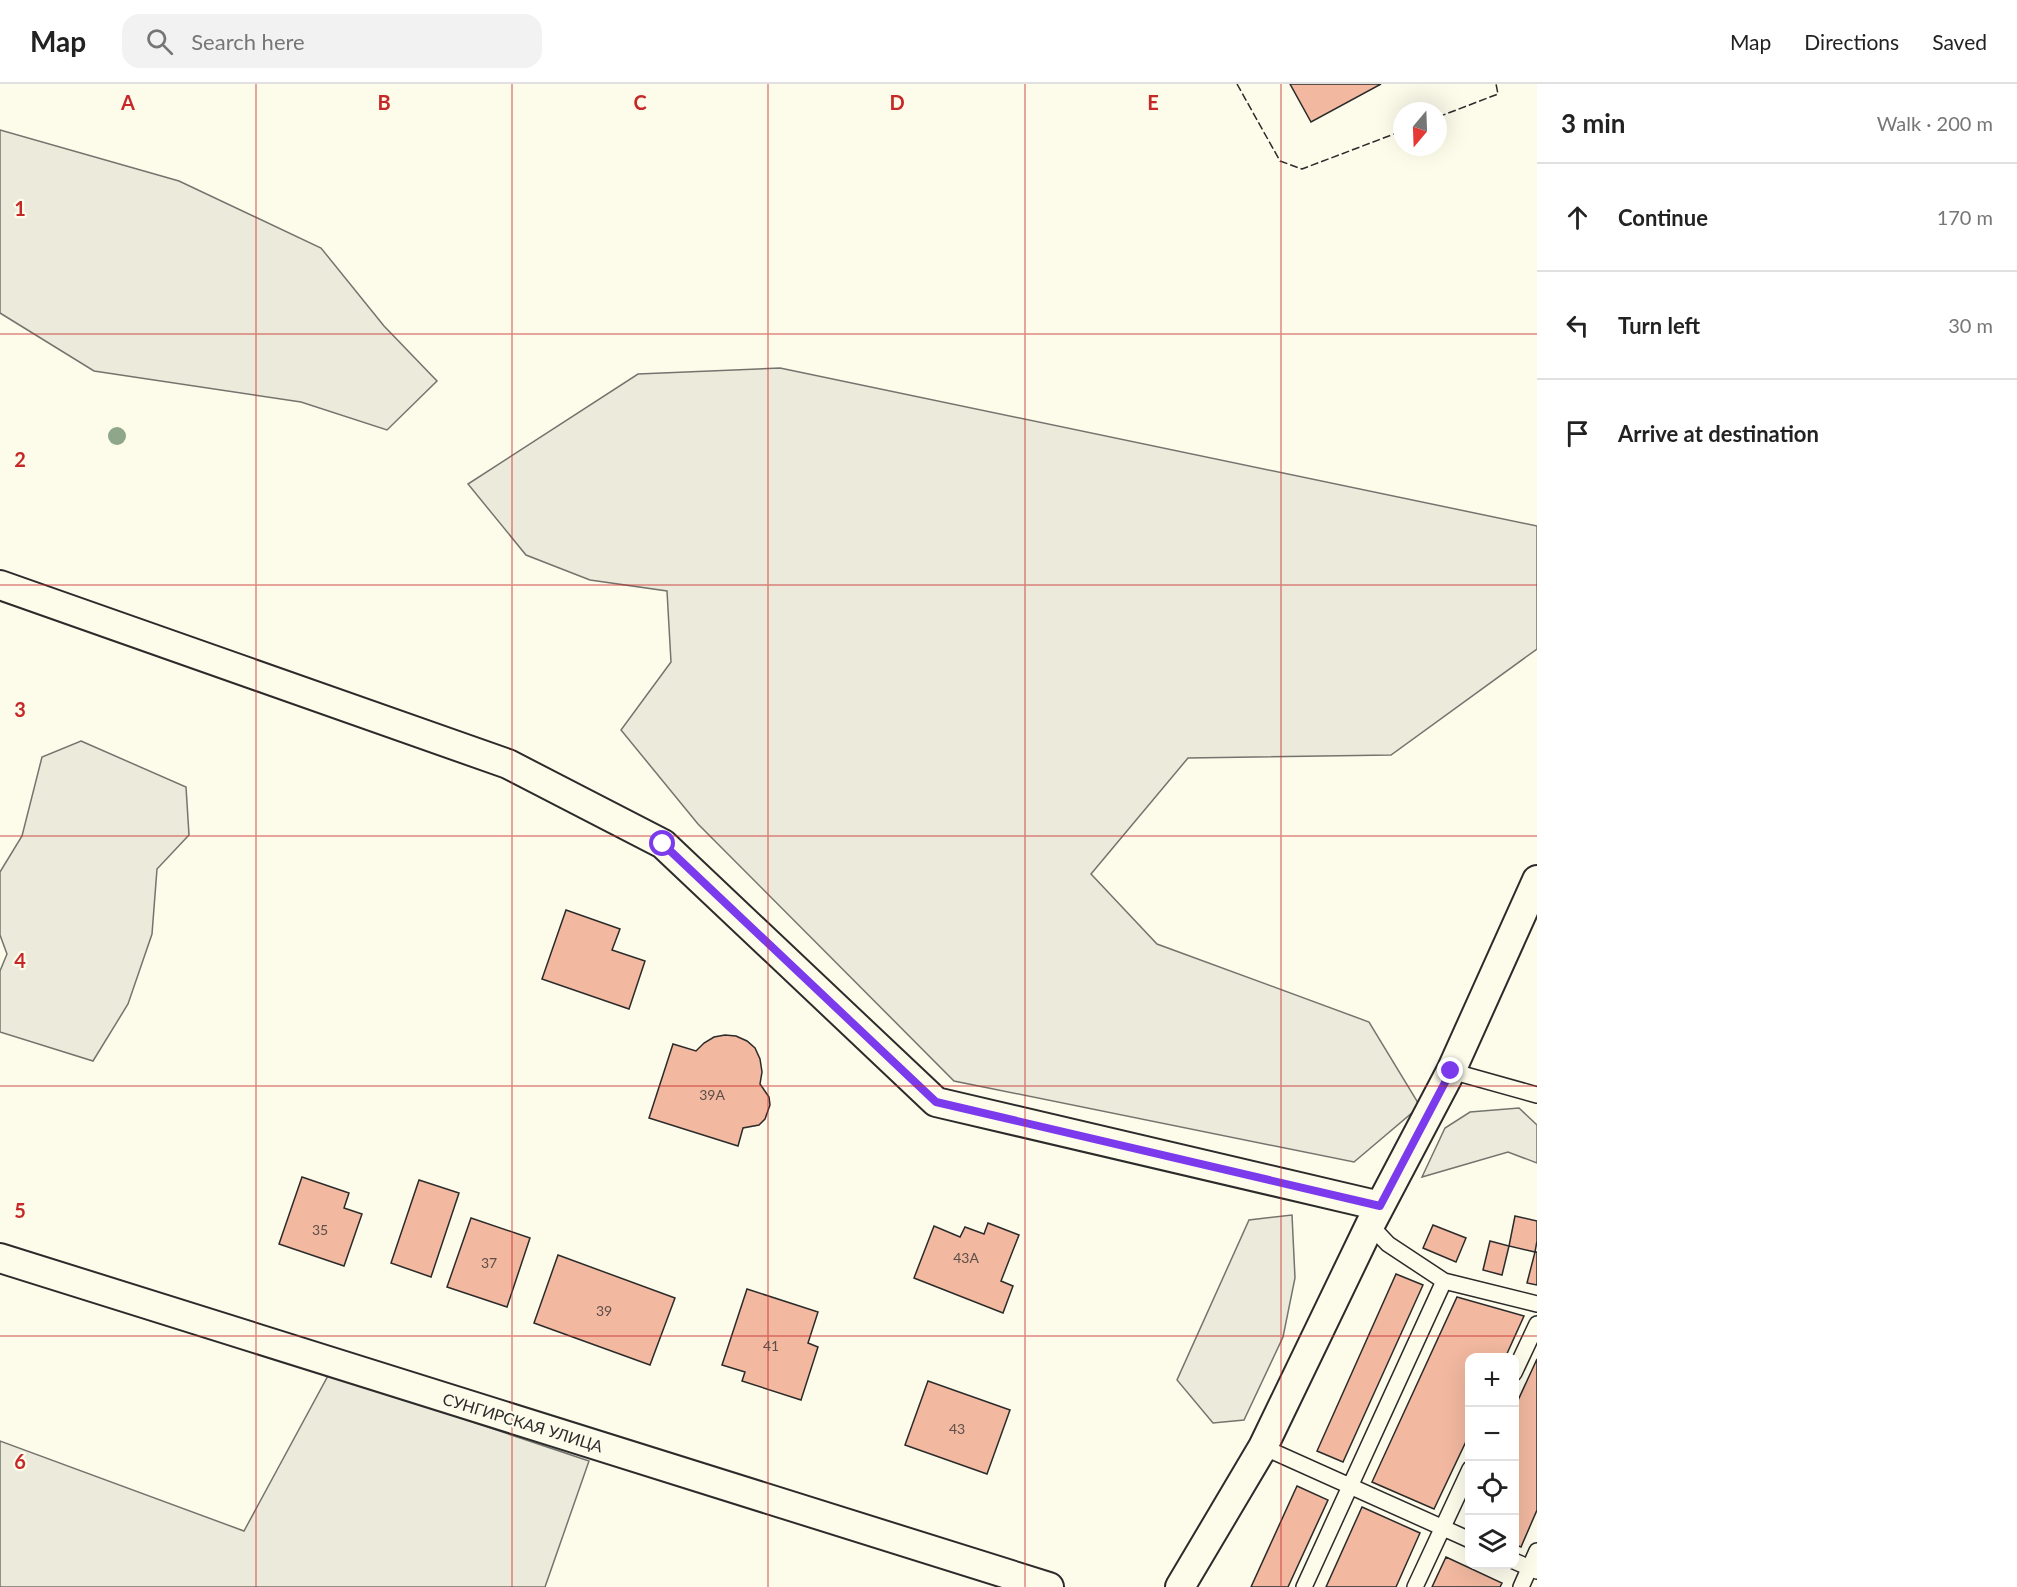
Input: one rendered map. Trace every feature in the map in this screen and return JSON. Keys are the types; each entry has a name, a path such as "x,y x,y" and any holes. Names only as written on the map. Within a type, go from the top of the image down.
{"street":[{"path":"0,585 507,764 663,844 936,1102 1375,1216"},
{"path":"1180,1587 1263,1447 1375,1216 1451,1071 1537,880"},
{"name":"СУНГИРСКАЯ УЛИЦА","path":"0,1258 1048,1586"}],"lane":[{"path":"1451,1071 1537,1095"},
{"path":"1375,1216 1388,1244 1444,1281 1537,1304"},
{"path":"1304,1587 1444,1281"},
{"path":"1519,1364 1537,1324"},
{"path":"1263,1447 1465,1538"},
{"path":"1415,1587 1465,1479"},
{"path":"1521,1587 1533,1570 1537,1551"},
{"path":"1519,1563 1533,1570"}],"shaded area":[{"path":"0,130 179,181 321,248 384,326 437,381 387,430 301,402 94,371 0,313"},
{"path":"780,368 1537,526 1537,649 1391,755 1188,758 1091,874 1157,944 1369,1022 1420,1106 1354,1162 954,1081 698,824 621,730 671,662 667,591 590,580 526,555 468,484 638,374"},
{"path":"81,741 186,787 189,835 157,869 152,934 128,1004 93,1061 0,1032 0,971 7,954 0,935 0,872 22,836 42,757"},
{"path":"1519,1108 1537,1125 1537,1163 1508,1152 1422,1177 1445,1128 1470,1112"},
{"path":"1292,1215 1295,1278 1283,1337 1244,1420 1213,1423 1177,1380 1249,1220"},
{"path":"329,1374 589,1461 545,1587 0,1587 0,1441 244,1531"}],"building":[{"path":"1290,84 1381,84 1311,122"},
{"path":"566,910 620,929 612,950 645,961 629,1009 542,979"},
{"path":"736,1036 755,1048 762,1072 760,1084 769,1097 770,1105 765,1119 759,1125 743,1128 738,1146 649,1118 673,1044 696,1051 714,1037"},
{"path":"302,1177 349,1193 344,1208 362,1214 344,1266 279,1244"},
{"path":"419,1180 459,1193 431,1277 391,1263"},
{"path":"1515,1216 1537,1221 1535,1252 1509,1246"},
{"path":"471,1218 530,1238 507,1307 447,1287"},
{"path":"988,1223 1019,1235 1001,1281 1013,1286 1003,1313 914,1278 934,1226 960,1237 965,1227 984,1234"},
{"path":"1433,1225 1466,1238 1456,1262 1423,1248"},
{"path":"1490,1241 1509,1246 1502,1275 1483,1270"},
{"path":"1535,1252 1537,1252 1537,1285 1527,1283"},
{"path":"558,1255 675,1298 650,1365 534,1323"},
{"path":"1396,1274 1423,1285 1343,1462 1317,1451"},
{"path":"747,1289 818,1312 808,1343 818,1347 801,1400 742,1381 745,1372 722,1365"},
{"path":"1457,1297 1524,1316 1507,1353 1465,1353 1465,1444 1434,1509 1372,1482"},
{"path":"1537,1359 1537,1510 1521,1547 1519,1546 1519,1398"},
{"path":"928,1381 1010,1410 987,1474 905,1445"},
{"path":"1297,1486 1328,1500 1288,1587 1251,1587"},
{"path":"1362,1507 1420,1533 1396,1587 1326,1587"},
{"path":"1446,1557 1465,1566 1465,1569 1472,1569 1502,1583 1500,1587 1432,1587"}],"fence":[{"path":"1237,84 1280,161 1302,169 1393,134"},
{"path":"1447,114 1498,94 1496,84"}],"route":[{"path":"663,844 936,1102 1380,1206 1451,1071"}]}
